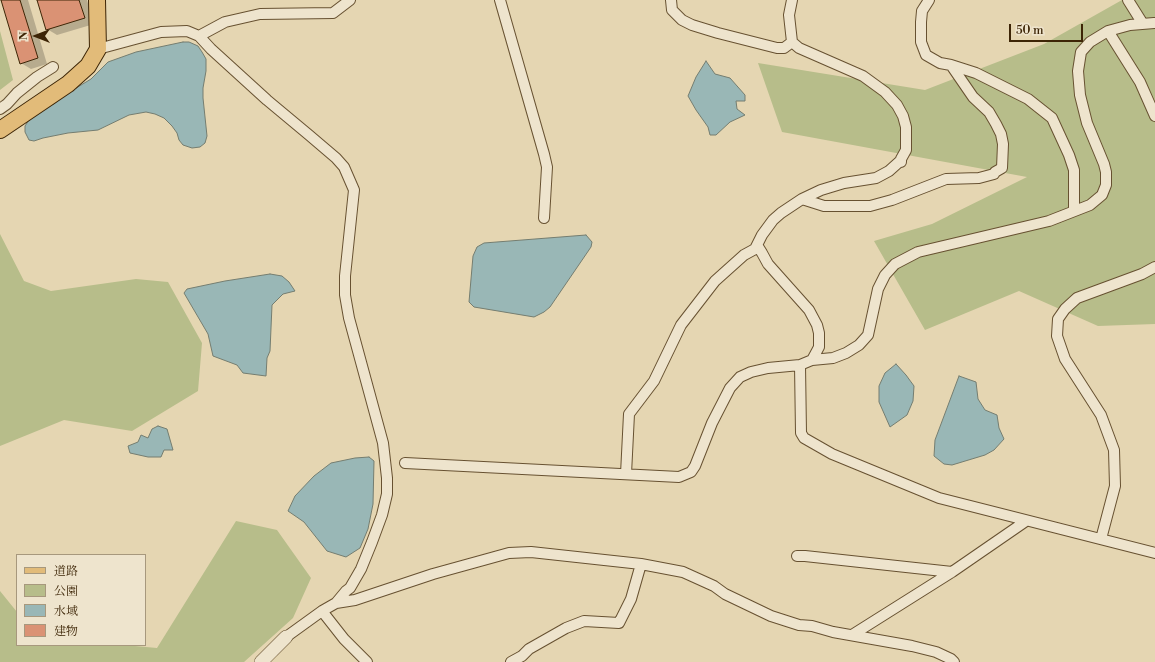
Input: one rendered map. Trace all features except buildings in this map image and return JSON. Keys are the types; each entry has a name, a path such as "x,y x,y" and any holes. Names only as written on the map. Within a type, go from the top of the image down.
{"main road":[{"path":"0,130 68,84 88,66 98,49 97,0"}],"street":[{"path":"199,36 225,22 260,14 333,13 350,0"},
{"path":"500,0 546,161 547,167 544,218"},
{"path":"671,0 672,10 682,20 692,24 718,33 777,48 784,48 792,42"},
{"path":"626,474 629,414 654,381 681,325 715,281 744,255 755,249 773,220 781,213 802,199 821,190 876,178 889,172 899,162 901,162 906,150 906,127 903,116 896,105 884,92 863,76 799,48 792,42 789,15 792,0"},
{"path":"929,0 922,11 921,22 921,42 926,54 940,63 951,65 976,74 1028,99 1052,118 1070,155 1074,170 1074,210"},
{"path":"1128,0 1144,24"},
{"path":"405,463 679,477 691,472 695,466 712,423 730,388 740,377 751,372 768,368 800,365 812,360 833,358 846,353 859,345 868,335 878,289 884,275 895,264 918,252 1049,221 1090,205 1102,194 1106,185 1106,172 1087,123 1080,95 1078,71 1081,52 1090,42 1108,31 1130,24 1154,23"},
{"path":"98,49 161,32 187,31 199,36 211,49 267,100 336,158 344,167 354,190 345,276 345,295 348,318 383,443 387,478 387,494 382,515 361,570 350,588 336,603 322,611 286,637 261,662"},
{"path":"1108,31 1140,82 1155,116"},
{"path":"802,199 824,206 870,206 892,200 946,179 979,178 994,174 1002,168 1003,144 1001,134 989,112 973,97 951,65"},
{"path":"0,109 7,104 17,92 53,67"},
{"path":"757,245 768,264 809,310 817,325 819,333 819,347 812,360"},
{"path":"1101,539 1115,486 1114,450 1101,415 1065,359 1058,336 1058,319 1065,309 1077,298 1142,274 1155,267"},
{"path":"800,365 801,433 804,438 832,454 939,498 1155,553"},
{"path":"852,635 952,572 1026,521"},
{"path":"336,603 355,600 433,574 509,553 531,552 609,562 641,564 683,572 714,586 725,594 771,616 799,625 812,626 936,652 954,662"},
{"path":"797,556 952,572"},
{"path":"511,662 566,628 584,621 619,623 631,599 641,564"},
{"path":"322,611 344,639 367,662"}],"green space":[{"path":"1122,0 1155,0 1155,324 1098,326 1019,291 925,330 874,241 932,224 1027,177 782,132 758,63 925,90 1044,44"},
{"path":"0,31 13,80 0,90"},
{"path":"0,234 24,281 51,291 136,279 168,282 202,343 198,391 132,431 64,420 0,446"},
{"path":"236,521 277,530 311,578 293,618 244,662 0,662 0,591 16,611 16,646 135,646 157,648"}],"water":[{"path":"189,42 198,46 206,59 203,98 207,136 205,143 200,147 192,148 183,145 179,140 177,133 164,118 146,112 129,115 98,130 68,133 34,141 29,140 25,132 25,126 29,120 46,107 54,104 63,96 91,79 108,62 136,52"},
{"path":"706,61 715,74 730,78 745,95 745,101 736,101 737,109 745,115 730,122 716,135 710,135 708,127 688,96 696,77"},
{"path":"586,235 592,242 591,247 550,307 544,312 534,317 474,307 469,302 473,256 477,247 484,243"},
{"path":"270,274 282,276 289,282 295,291 283,294 272,305 270,351 267,358 266,376 243,373 237,365 213,356 208,334 184,293 187,289"},
{"path":"896,364 914,386 913,401 907,415 890,427 879,402 879,386 885,373"},
{"path":"959,376 976,382 978,399 985,410 997,415 999,428 1004,439 994,450 985,455 952,465 944,464 934,456 935,440"},
{"path":"158,426 167,429 173,450 164,450 161,457 148,457 130,453 128,446 138,442 141,435 148,438 152,429"},
{"path":"369,457 374,461 373,504 368,529 360,548 346,557 327,551 304,522 288,511 295,496 314,476 331,463"}]}
